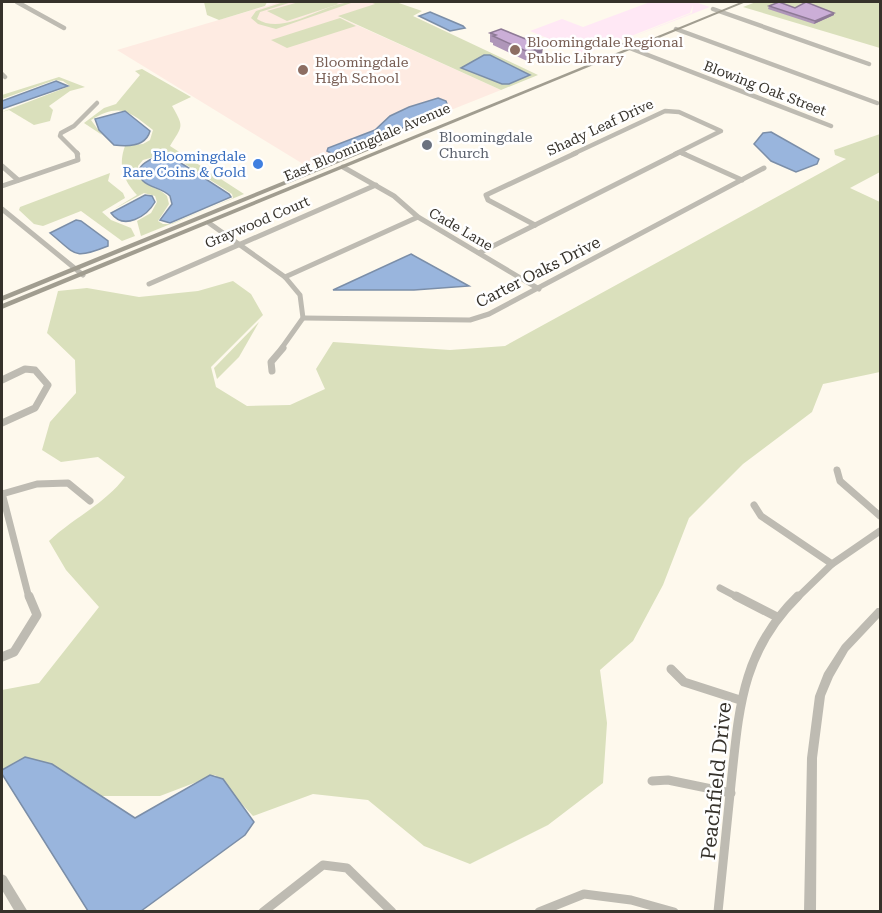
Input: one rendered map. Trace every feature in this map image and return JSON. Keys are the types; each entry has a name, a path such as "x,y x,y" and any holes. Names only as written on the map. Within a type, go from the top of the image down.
{"main road":[{"name":"East Bloomingdale Avenue","path":"474,108 630,48 733,2"},
{"name":"East Bloomingdale Avenue","path":"2,308 79,272 256,200 622,45 744,2"},
{"name":"East Bloomingdale Avenue","path":"2,299 209,223 256,200"}],"street":[{"path":"16,2 64,28"},
{"path":"716,10 869,64"},
{"path":"676,29 878,103"},
{"name":"Blowing Oak Street","path":"622,45 831,126"},
{"path":"2,186 78,160 78,154 60,136 61,133 74,126 97,103"},
{"name":"Shady Leaf Drive","path":"479,253 536,225 682,153 721,131 679,112 665,111 486,195 488,200 536,225"},
{"path":"682,153 742,180"},
{"name":"Cade Lane","path":"339,165 404,202 418,217 539,289"},
{"path":"2,166 18,180"},
{"name":"Carter Oaks Drive","path":"303,318 470,320 489,314 765,168"},
{"name":"Graywood Court","path":"149,284 238,243 376,185"},
{"path":"2,209 79,272"},
{"path":"285,277 418,217"},
{"path":"209,223 285,277 300,294 303,318 295,333 271,362 272,371"},
{"path":"2,380 25,369 35,370 48,384 35,408 2,423"},
{"path":"837,470 840,481 880,516"},
{"path":"2,657 14,652 37,615 28,595 2,494 37,484 68,483 90,501"},
{"path":"754,505 761,516 832,564"},
{"name":"Peachfield Drive","path":"718,912 740,700 758,651 777,617 832,564 880,531"},
{"path":"720,588 777,617"},
{"path":"810,912 812,758 814,726 820,696 828,676 845,648 880,611"},
{"path":"671,669 684,682 740,700"},
{"path":"652,781 668,780 731,793"},
{"path":"264,912 323,865 347,868 392,912"},
{"path":"2,880 22,912"},
{"path":"539,912 584,894 631,900 674,912"}],"shaded area":[{"name":"Bloomingdale High School","path":"280,2 370,2 376,4 339,17 501,90 308,167 117,50"},
{"path":"650,2 695,2 710,7 622,41 692,13 693,5 690,13 585,54 530,31 562,19 583,27"}],"green space":[{"path":"204,2 267,2 265,6 219,20 207,15"},
{"path":"284,2 292,2 260,12 257,19 280,24 343,3 354,2 276,29 258,24 251,18 256,11"},
{"path":"299,2 339,4 287,21 267,11"},
{"path":"370,2 396,2 422,11 413,16 538,75 501,90 338,16 375,4"},
{"path":"756,2 880,2 880,48 743,7"},
{"path":"340,18 356,26 287,48 271,40"},
{"path":"142,69 191,97 172,106 179,119 180,127 170,146 244,194 207,209 233,198 232,194 168,153 143,160 138,166 140,178 143,182 163,192 169,204 158,221 170,224 141,236 137,221 151,213 157,202 155,196 144,193 114,209 137,195 128,184 123,172 122,160 125,146 143,144 150,140 153,130 131,114 117,111 110,111 91,120 102,135 84,123 104,108 116,104 140,75 135,71"},
{"path":"59,77 85,87 70,91 49,106 53,110 50,121 34,125 9,110 2,112 70,86 63,81 55,80 2,99 2,95"},
{"path":"880,134 880,172 850,188 880,202 880,372 823,384 812,412 743,464 689,518 663,585 633,641 600,670 607,723 603,783 548,825 470,864 424,846 368,800 313,794 253,816 215,775 160,796 101,796 2,773 2,690 39,683 99,607 66,570 49,541 108,495 125,477 98,457 61,462 42,450 50,422 76,393 75,360 47,333 58,291 87,288 139,297 198,291 233,281 251,294 263,315 211,367 216,387 247,406 290,405 325,389 316,369 333,342 450,350 505,346 846,159 835,155 834,150"},
{"path":"110,173 108,181 123,193 125,198 102,212 111,220 131,228 135,236 122,241 81,211 43,226 34,224 19,210 20,207"},
{"path":"259,322 239,357 217,379 214,368"}],"water":[{"path":"430,12 465,28 450,31 419,16"},
{"path":"484,55 490,55 530,75 509,84 502,84 461,68"},
{"path":"56,81 68,86 2,109 2,101"},
{"path":"438,98 446,101 447,104 407,126 337,156 327,151 328,148 375,130 390,116"},
{"path":"125,111 150,131 141,143 125,146 114,145 99,130 95,119"},
{"path":"771,132 819,159 817,164 796,172 771,161 754,144 763,133"},
{"path":"167,154 231,197 170,223 160,220 172,204 170,196 143,181 139,176 139,171 145,163"},
{"path":"145,195 152,196 155,202 141,216 122,221 111,213"},
{"path":"76,220 81,221 108,241 108,246 88,253 76,253 50,233"},
{"path":"411,254 469,286 414,290 333,290"},
{"path":"25,757 52,764 135,818 210,775 223,779 254,822 245,835 141,911 88,911 2,774 2,770"}],"building":[{"path":"779,2 795,8 806,2 834,13 815,21 769,6"},
{"path":"501,29 543,46 528,52 490,33"}],"place":[{"name":"Bloomingdale Regional Public Library","path":"515,50"},
{"name":"Bloomingdale High School","path":"303,70"},
{"name":"Bloomingdale Church","path":"427,145"},
{"name":"Bloomingdale Rare Coins & Gold","path":"258,164"}]}
